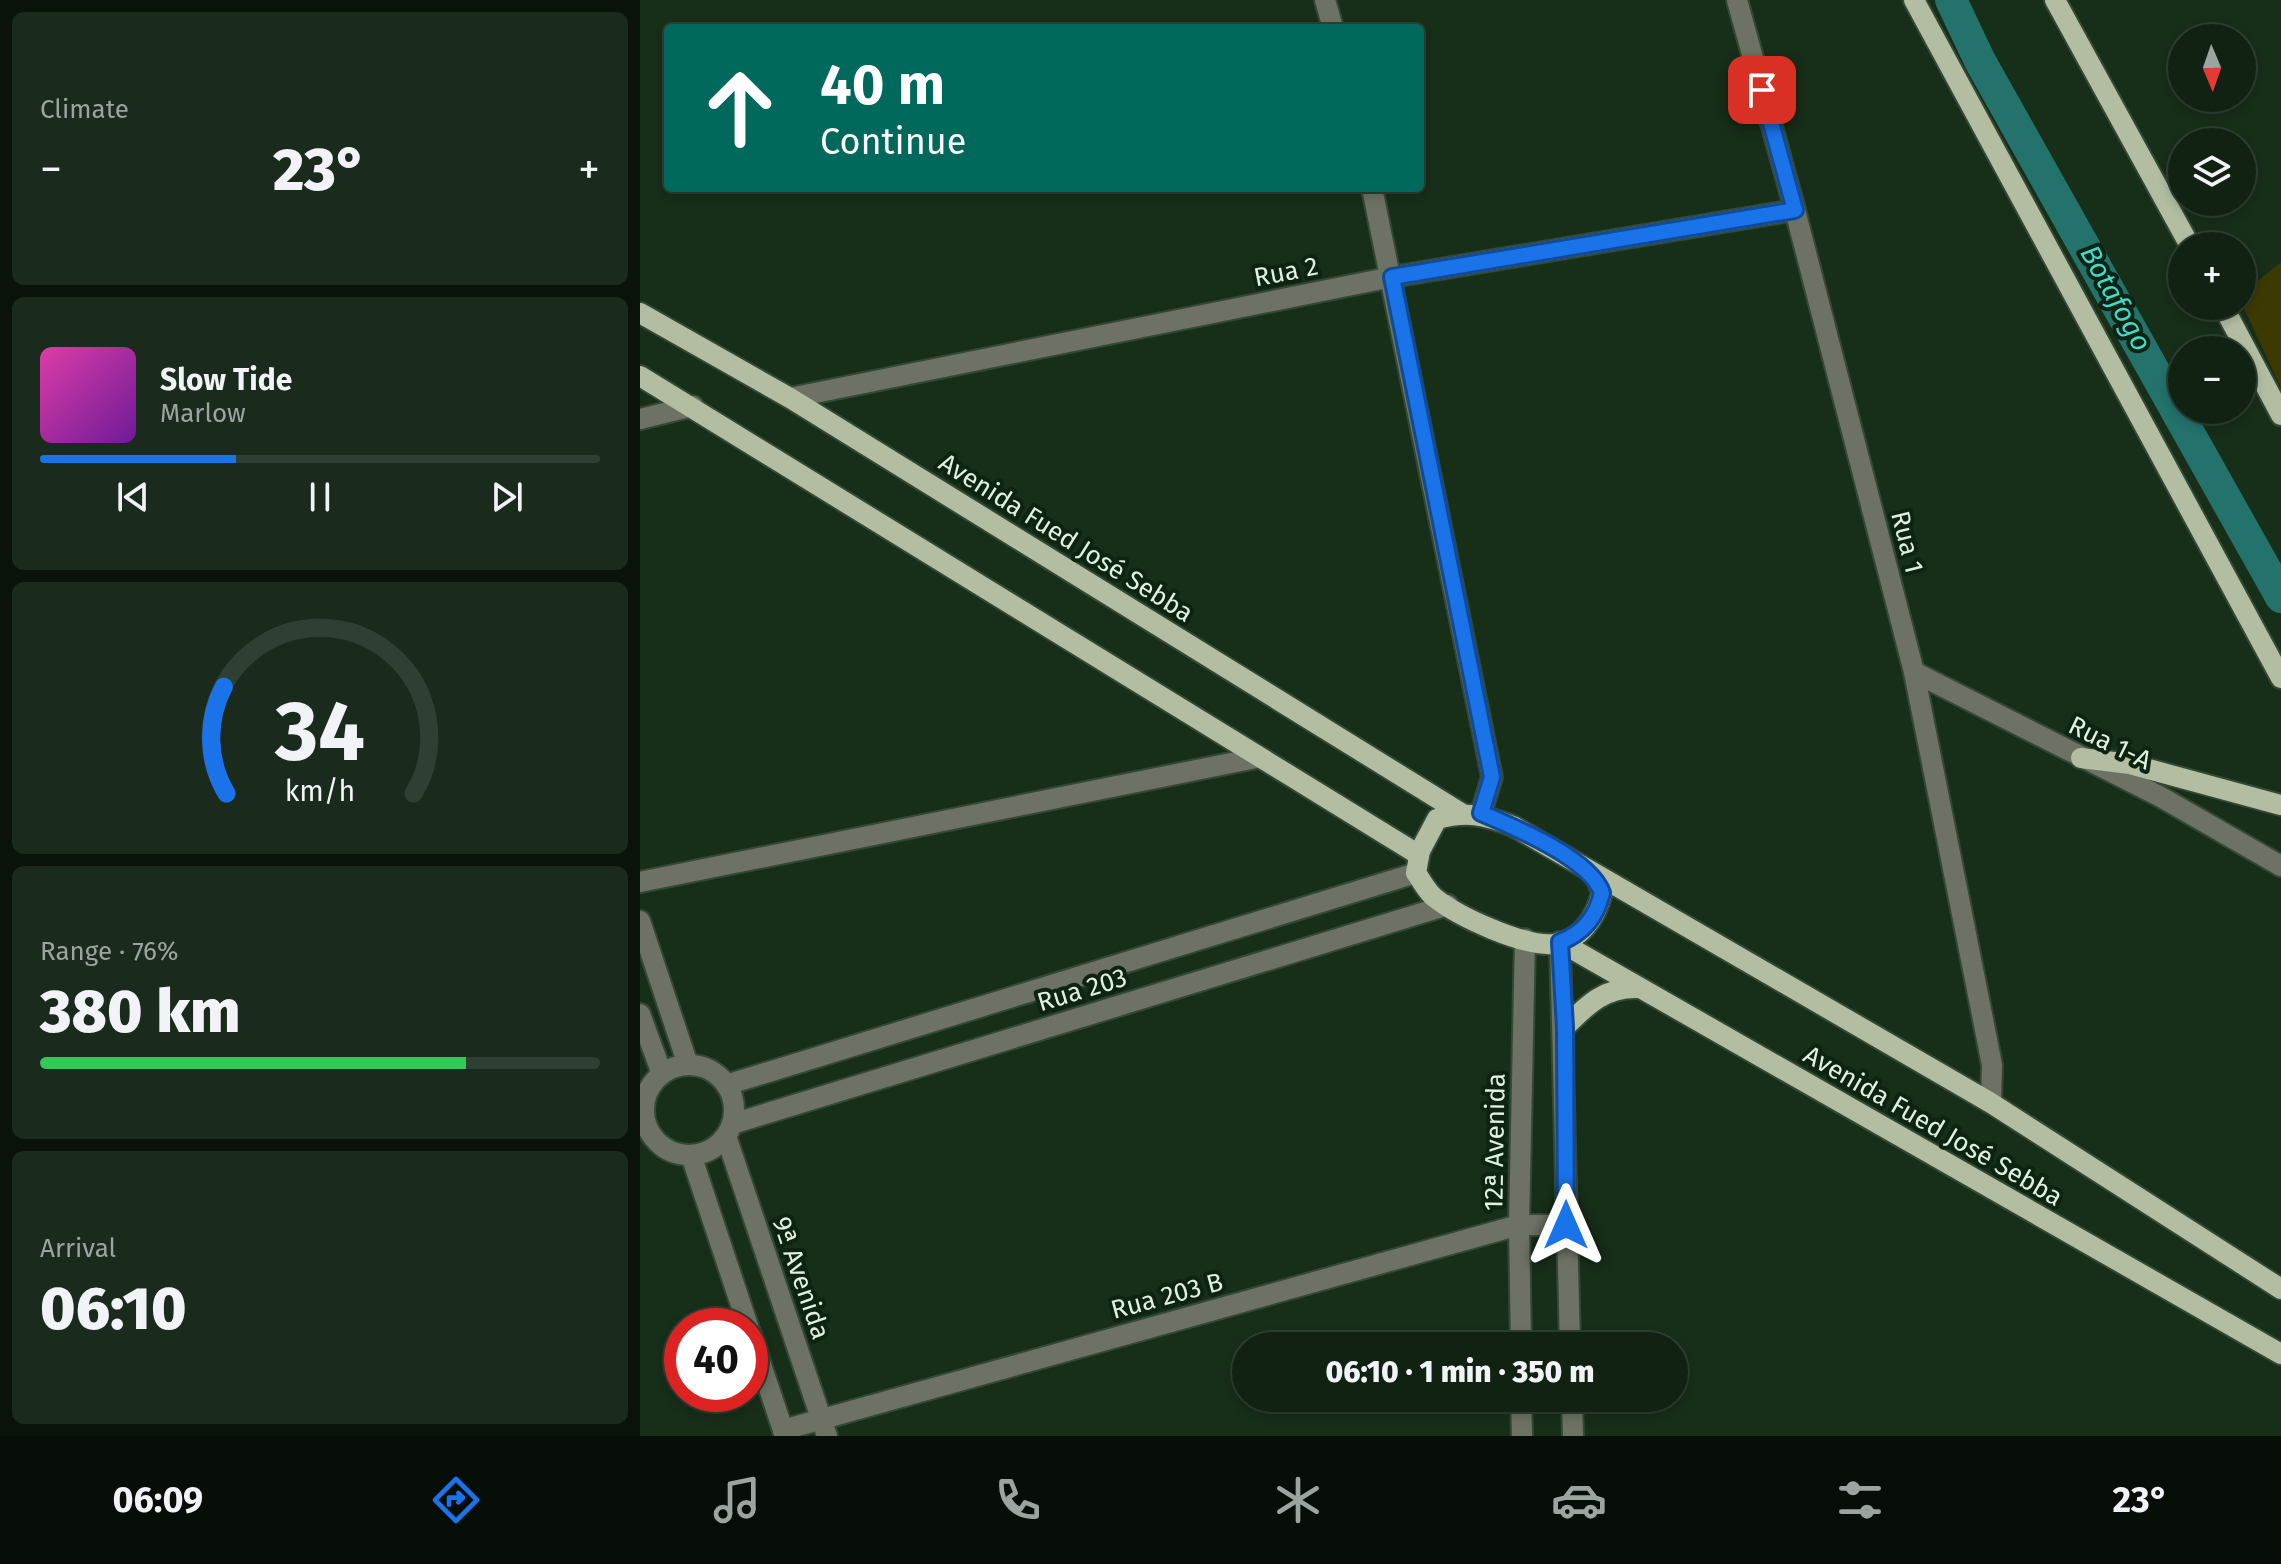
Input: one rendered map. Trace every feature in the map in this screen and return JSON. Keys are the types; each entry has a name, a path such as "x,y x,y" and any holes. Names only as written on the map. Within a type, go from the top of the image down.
{"main road":[{"path":"1914,0 2281,678"},
{"path":"2055,0 2182,232"},
{"name":"Avenida Fued José Sebba","path":"640,313 790,398 1471,813 1559,852 1597,879 1991,1103 2281,1289"},
{"path":"2230,320 2281,415"},
{"path":"640,376 693,406 1256,758 1418,864 1434,898 1485,926 1538,943 1560,942 1579,934 1597,911 1602,893 1597,879"},
{"path":"2081,758 2130,764 2281,805"},
{"path":"1418,864 1437,819 1471,813"},
{"name":"Avenida Fued José Sebba","path":"1560,942 2281,1354"},
{"path":"1565,1027 1603,993 1617,987 1638,988"}],"street":[{"path":"1325,0 1332,24"},
{"name":"Rua 1","path":"1737,0 1795,210 1914,672 1992,1065 1991,1103"},
{"path":"1373,192 1492,777 1471,813"},
{"name":"Rua 2","path":"790,398 1392,277 1795,210"},
{"path":"640,419 693,406"},
{"name":"Rua 1-A","path":"1914,672 2161,797 2281,866"},
{"path":"640,882 1256,758"},
{"name":"Rua 203","path":"726,1085 1418,864"},
{"name":"Rua 203","path":"729,1130 1448,905"},
{"path":"640,921 688,1065"},
{"name":"12ª Avenida","path":"1521,1332 1519,1225 1525,939"},
{"path":"1560,942 1565,1027 1570,1332"},
{"path":"640,1014 662,1074"},
{"path":"688,1065 717,1074 726,1085 734,1111 729,1130 716,1146 691,1155 676,1153 652,1136 642,1110 652,1084 662,1074 688,1065"},
{"name":"9ª Avenida","path":"729,1130 824,1427"},
{"path":"640,1154 663,1146"},
{"path":"691,1155 742,1308"},
{"name":"Rua 203 B","path":"784,1433 824,1427 1519,1225 1566,1225"},
{"path":"768,1385 784,1433"},
{"path":"1521,1412 1522,1436"},
{"path":"1572,1412 1573,1436"}],"shaded area":[{"path":"2281,262 2281,388 2249,320 2256,320 2256,283"}],"waterway":[{"name":"Botafogo","path":"1951,0 1980,61 2281,597"}],"route":[{"path":"1566,1225 1565,1027 1560,942 1579,934 1597,911 1602,893 1597,879 1559,852 1513,826 1481,813 1492,777 1392,277 1795,210 1762,90"}]}
